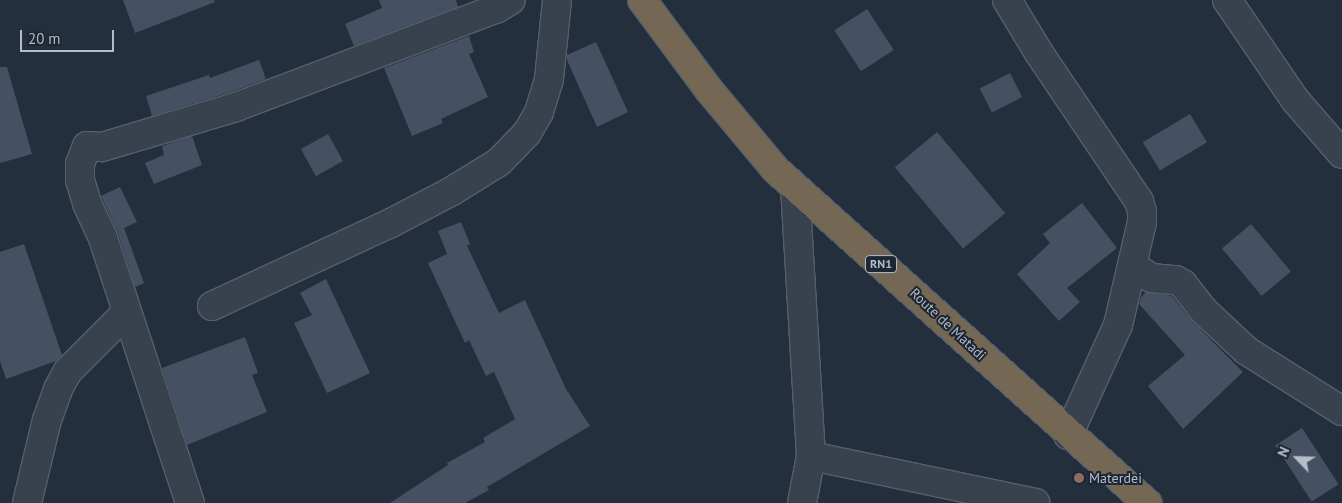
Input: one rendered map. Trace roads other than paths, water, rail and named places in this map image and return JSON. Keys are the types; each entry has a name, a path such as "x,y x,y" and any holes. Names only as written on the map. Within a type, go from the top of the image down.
{"highway":[{"name":"Route de Matadi","path":"642,0 709,90 776,170 1068,435 1147,503"}],"street":[{"path":"190,503 126,313 103,238 87,203 80,180 80,164 87,146 102,147 236,107 496,10 511,0"},
{"path":"212,306 389,224 452,191 499,162 527,134 539,112 549,79 557,0"},
{"path":"1007,0 1039,53 1139,201 1142,222 1118,325 1068,435"},
{"path":"1227,0 1296,101 1342,154"},
{"path":"795,187 811,456 802,503"},
{"path":"1132,265 1151,278 1176,280 1183,284 1203,310 1247,351 1342,411"},
{"path":"27,503 47,420 58,389 68,371 126,313"},
{"path":"811,456 1035,503"}],"place":[{"name":"Materdei","path":"1079,478"}]}
